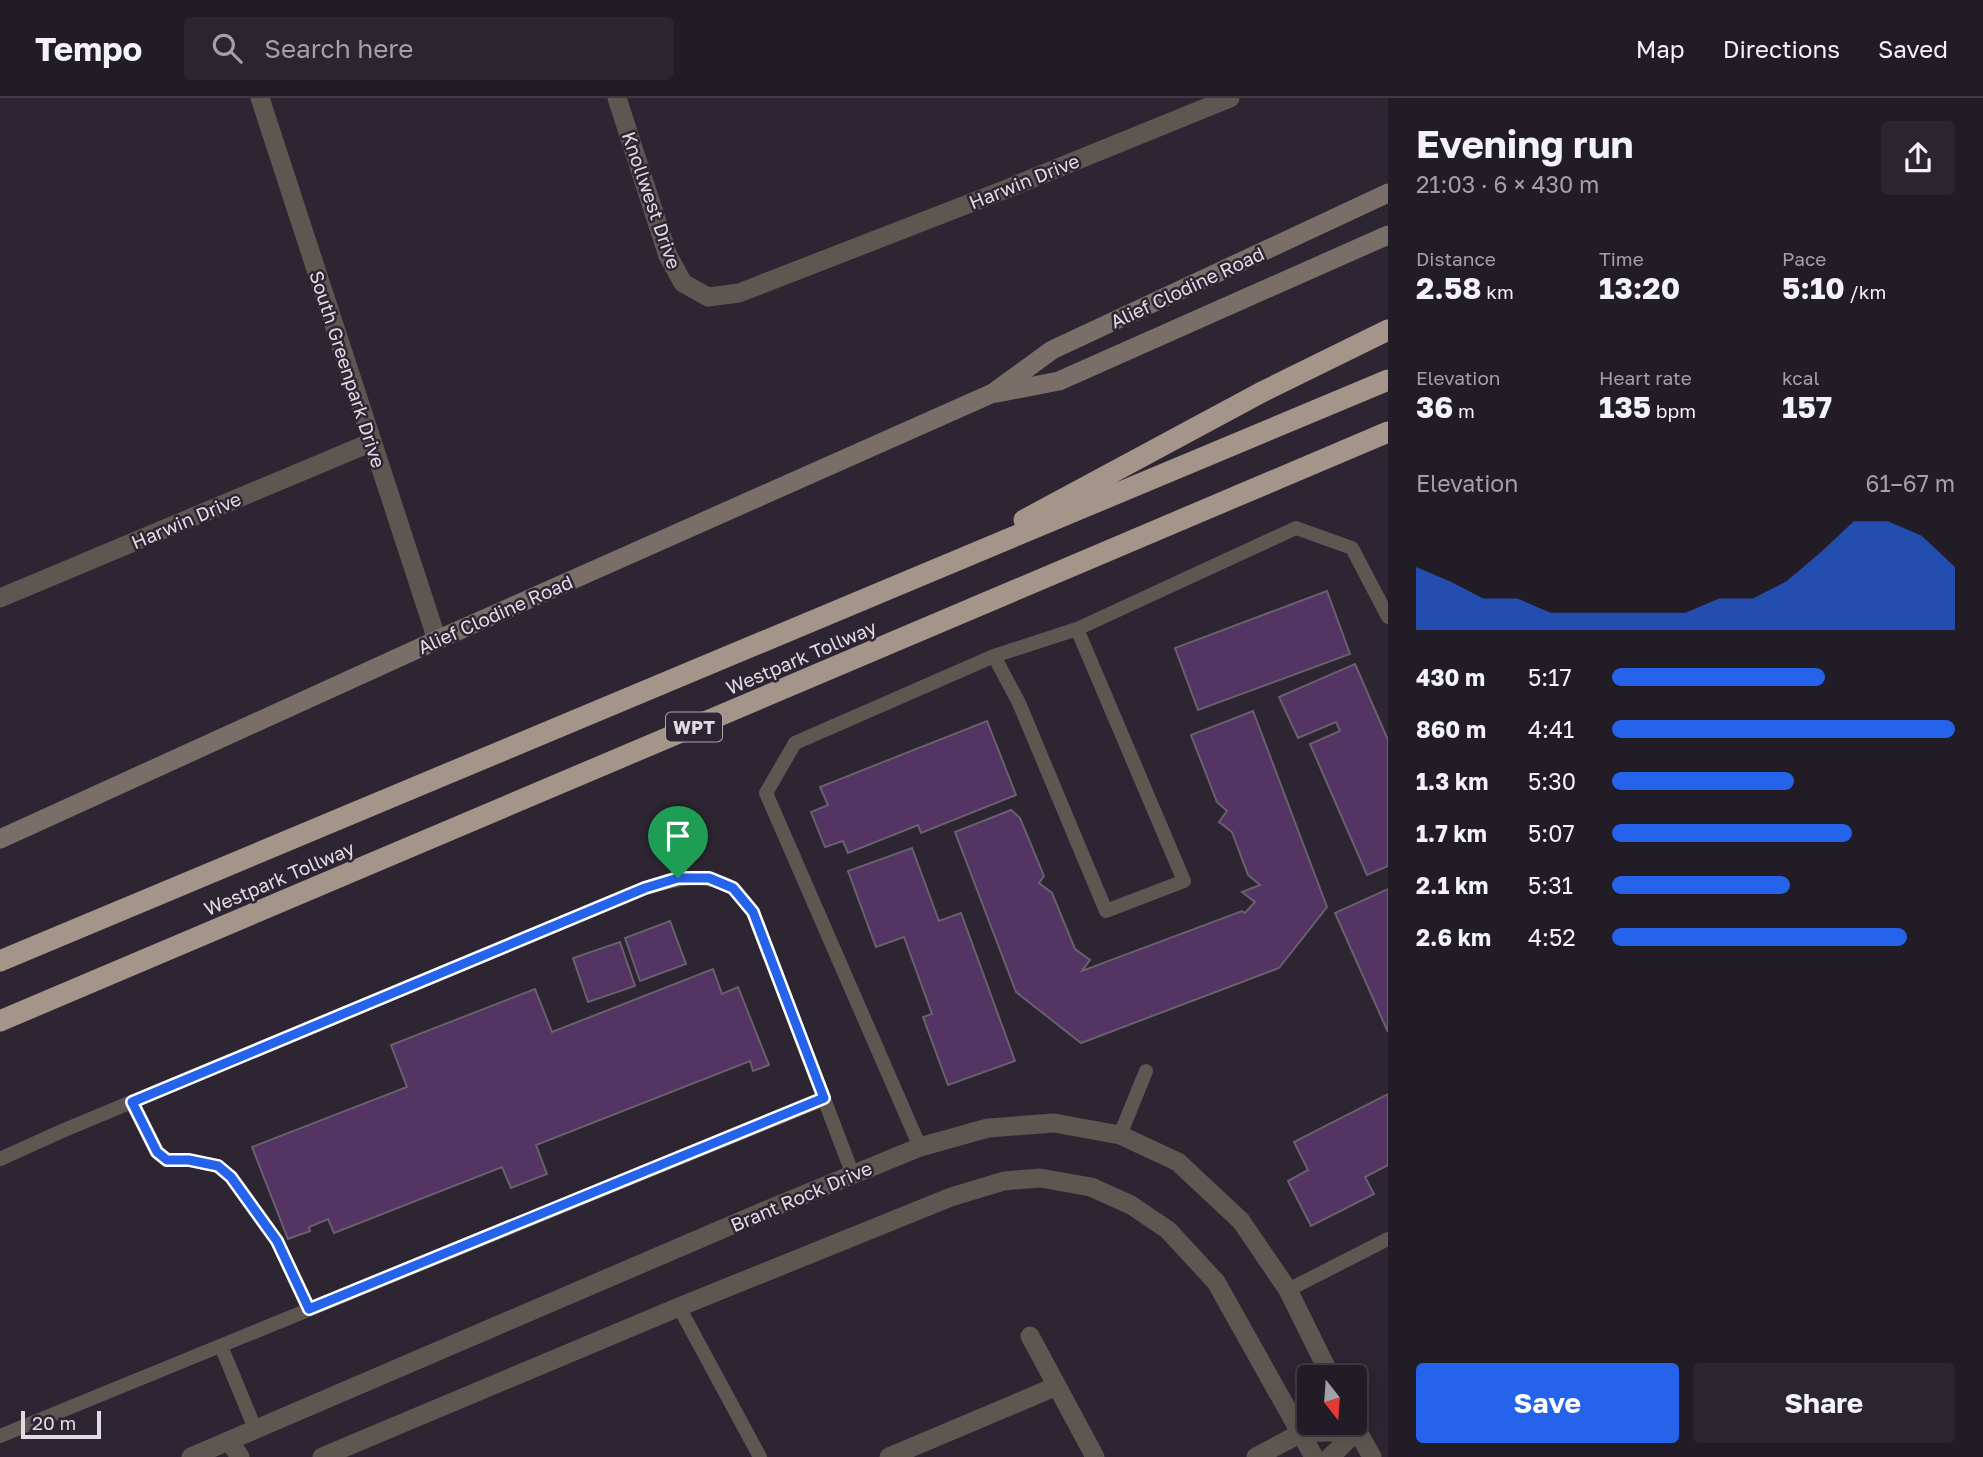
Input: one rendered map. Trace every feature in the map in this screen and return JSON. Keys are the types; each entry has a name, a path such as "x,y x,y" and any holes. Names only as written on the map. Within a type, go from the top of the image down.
{"highway":[{"path":"916,578 1262,392 1388,330"},
{"name":"Westpark Tollway","path":"0,961 1388,380"},
{"name":"Westpark Tollway","path":"0,1021 1388,432"}],"main road":[{"name":"Alief Clodine Road","path":"0,839 437,640 993,393 1052,351 1388,193"},
{"name":"Alief Clodine Road","path":"993,393 1059,381 1388,234"}],"street":[{"name":"South Greenpark Drive","path":"260,98 437,640"},
{"name":"Knollwest Drive","path":"617,98 668,256 683,283 708,297 739,293 817,263"},
{"name":"Harwin Drive","path":"817,263 1230,98"},
{"name":"Harwin Drive","path":"0,597 372,442"},
{"name":"Brant Rock Drive","path":"191,1457 235,1449 256,1431 853,1175 920,1147 988,1128 1054,1123 1120,1135 1178,1162 1241,1221 1288,1290 1325,1365"},
{"path":"322,1457 679,1307 951,1197 1004,1181 1040,1178 1091,1187 1132,1205 1168,1230 1216,1282 1297,1426"},
{"path":"1030,1336 1095,1457"},
{"path":"889,1457 1057,1386"},
{"path":"1256,1457 1297,1435"},
{"path":"1302,1435 1314,1457"},
{"path":"1330,1457 1348,1435"},
{"path":"1360,1435 1372,1457"}],"lane":[{"path":"920,1147 766,793 795,743 994,656 1077,629 1296,528 1352,548 1388,617"},
{"path":"994,656 1019,703 1106,911 1184,881 1077,629"},
{"path":"0,1159 645,888 678,878 709,878 733,888 753,912 853,1175"},
{"path":"1120,1135 1146,1071"},
{"path":"0,1436 824,1098"},
{"path":"132,1102 157,1152 167,1160 189,1160 218,1166 231,1177 277,1241 309,1309"},
{"path":"1288,1290 1388,1239"},
{"path":"679,1307 760,1457"},
{"path":"221,1346 256,1431"}],"building":[{"path":"1327,591 1350,654 1198,710 1175,648"},
{"path":"1355,664 1388,740 1388,866 1367,875 1310,744 1340,731 1336,722 1298,738 1279,697"},
{"path":"1253,711 1327,907 1279,968 1081,1043 1016,992 955,832 1011,810 1020,818 1044,876 1039,883 1052,893 1075,949 1090,960 1082,971 1242,911 1245,913 1255,902 1242,892 1260,885 1248,875 1232,832 1219,822 1227,811 1217,802 1191,735"},
{"path":"987,721 1016,795 921,833 918,825 848,853 843,841 825,847 811,812 828,805 820,787"},
{"path":"912,848 939,921 961,913 1015,1061 948,1085 923,1017 932,1014 904,937 876,947 848,871"},
{"path":"1388,889 1388,1032 1335,913"},
{"path":"670,921 686,964 640,981 625,938"},
{"path":"620,942 635,986 588,1002 573,958"},
{"path":"713,969 722,994 738,987 769,1065 753,1071 750,1061 536,1145 547,1174 511,1188 502,1167 334,1233 328,1219 309,1227 310,1231 288,1239 252,1147 407,1087 391,1045 535,989 552,1032"},
{"path":"1388,1094 1388,1165 1365,1177 1374,1194 1311,1226 1288,1181 1308,1170 1294,1142"}],"route":[{"path":"678,878 709,878 733,888 753,912 824,1098 309,1309 277,1241 231,1177 218,1166 189,1160 167,1160 157,1152 132,1102 645,888 678,878"}]}
